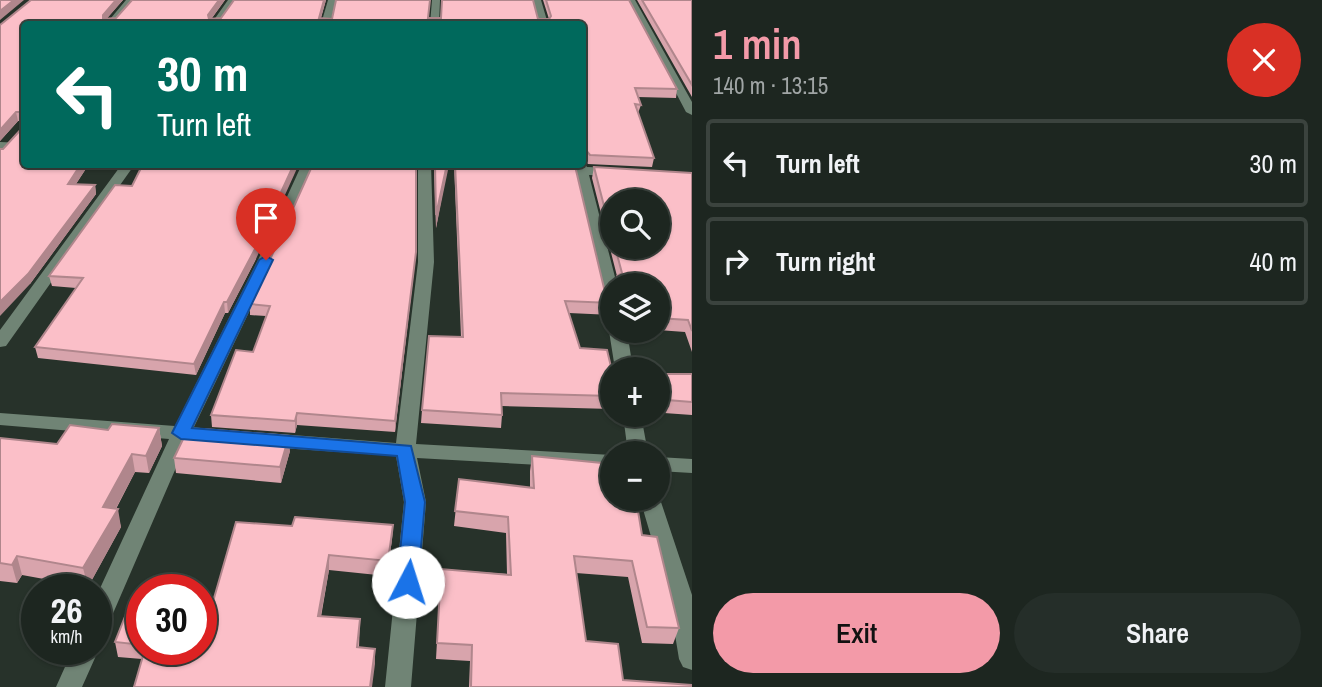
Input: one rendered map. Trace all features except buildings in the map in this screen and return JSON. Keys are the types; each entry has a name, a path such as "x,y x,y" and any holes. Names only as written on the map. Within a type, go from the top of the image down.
{"street":[{"path":"113,21 131,0"},
{"path":"217,21 232,0"},
{"path":"326,21 332,0"},
{"path":"435,21 436,0"},
{"path":"537,0 543,21"},
{"path":"631,0 692,112"},
{"path":"0,342 127,168"},
{"path":"112,589 181,433 266,260 307,168"},
{"path":"398,687 415,502 405,451 426,262 424,168"},
{"path":"541,169 560,168"},
{"path":"580,168 606,273"},
{"path":"586,168 623,172"},
{"path":"0,419 220,436"},
{"path":"247,438 405,451 600,461"},
{"path":"670,465 692,466"},
{"path":"655,511 681,598 692,659"},
{"path":"69,687 79,665"}],"route":[{"path":"266,260 181,433 405,451 415,502 408,582"}]}
